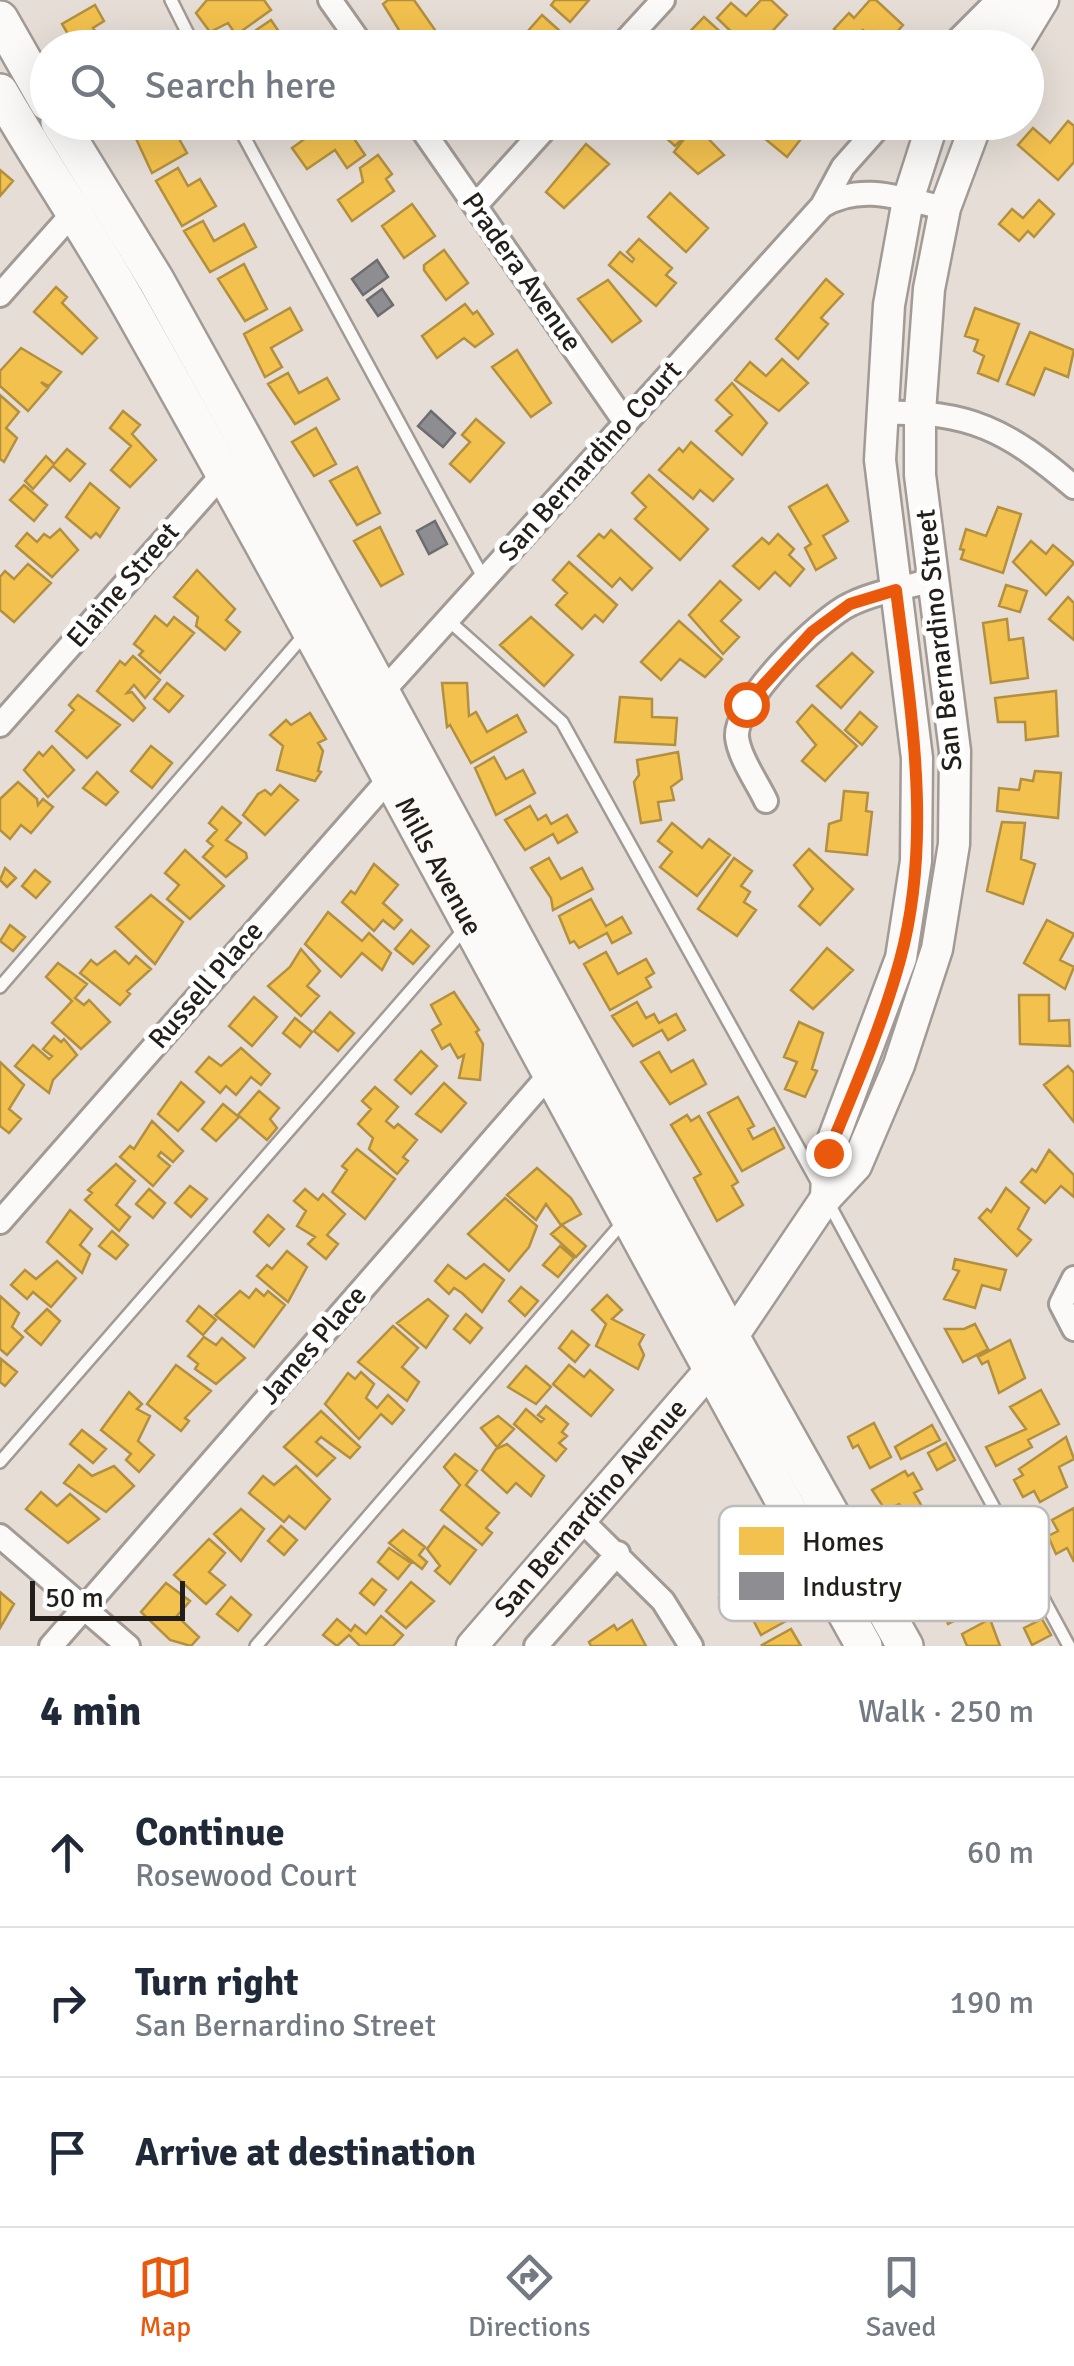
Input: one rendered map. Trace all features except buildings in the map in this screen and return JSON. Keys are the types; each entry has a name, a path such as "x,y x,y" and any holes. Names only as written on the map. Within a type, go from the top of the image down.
{"main road":[{"path":"993,30 1016,0"},
{"path":"1025,30 1043,0"},
{"path":"0,19 30,72"},
{"name":"Mills Avenue","path":"0,92 30,130"},
{"name":"Mills Avenue","path":"37,140 85,201 156,280 309,630 360,717 786,1506"},
{"name":"Mills Avenue","path":"65,140 85,201"},
{"name":"San Bernardino Street","path":"826,1198 828,1153 901,958 916,861 917,758 884,513 881,413 889,305 908,200 928,140"},
{"name":"San Bernardino Street","path":"710,1370 826,1198 856,1166 899,1065 937,949 954,844 956,751 920,475 920,412 929,289 946,208 970,140"},
{"name":"Mills Avenue","path":"236,461 384,690 826,1506"},
{"name":"San Bernardino Avenue","path":"472,1646 583,1522 710,1370"},
{"name":"Mills Avenue","path":"850,1621 864,1646"},
{"name":"Mills Avenue","path":"891,1621 905,1646"}],"street":[{"path":"330,0 351,30"},
{"path":"635,30 662,0"},
{"path":"968,30 998,0"},
{"name":"Pradera Avenue","path":"431,140 625,422"},
{"path":"476,204 535,140"},
{"name":"San Bernardino Court","path":"360,717 822,206 843,167 866,140"},
{"path":"822,206 842,194 864,191 946,208"},
{"path":"0,294 85,201"},
{"path":"881,413 920,412 969,419 996,429 1024,444 1074,487"},
{"name":"Elaine Street","path":"0,726 236,461"},
{"path":"766,801 737,741 737,722 746,704 812,632 850,604 934,580"},
{"name":"Russell Place","path":"0,1222 390,776 418,754"},
{"name":"James Place","path":"50,1646 578,1046"},
{"path":"1074,1278 1061,1304 1074,1328"},
{"path":"583,1522 662,1601 691,1646"},
{"path":"0,1536 128,1646"},
{"path":"536,1646 618,1553"}],"lane":[{"path":"171,0 186,30"},
{"path":"246,140 484,578"},
{"path":"448,620 562,722 994,1506"},
{"path":"0,987 309,630"},
{"path":"0,1462 470,923"},
{"path":"256,1646 628,1217"},
{"path":"1049,1607 1070,1646"}],"route":[{"path":"746,704 812,632 850,604 896,590 917,758 916,861 901,958 828,1153"}]}
